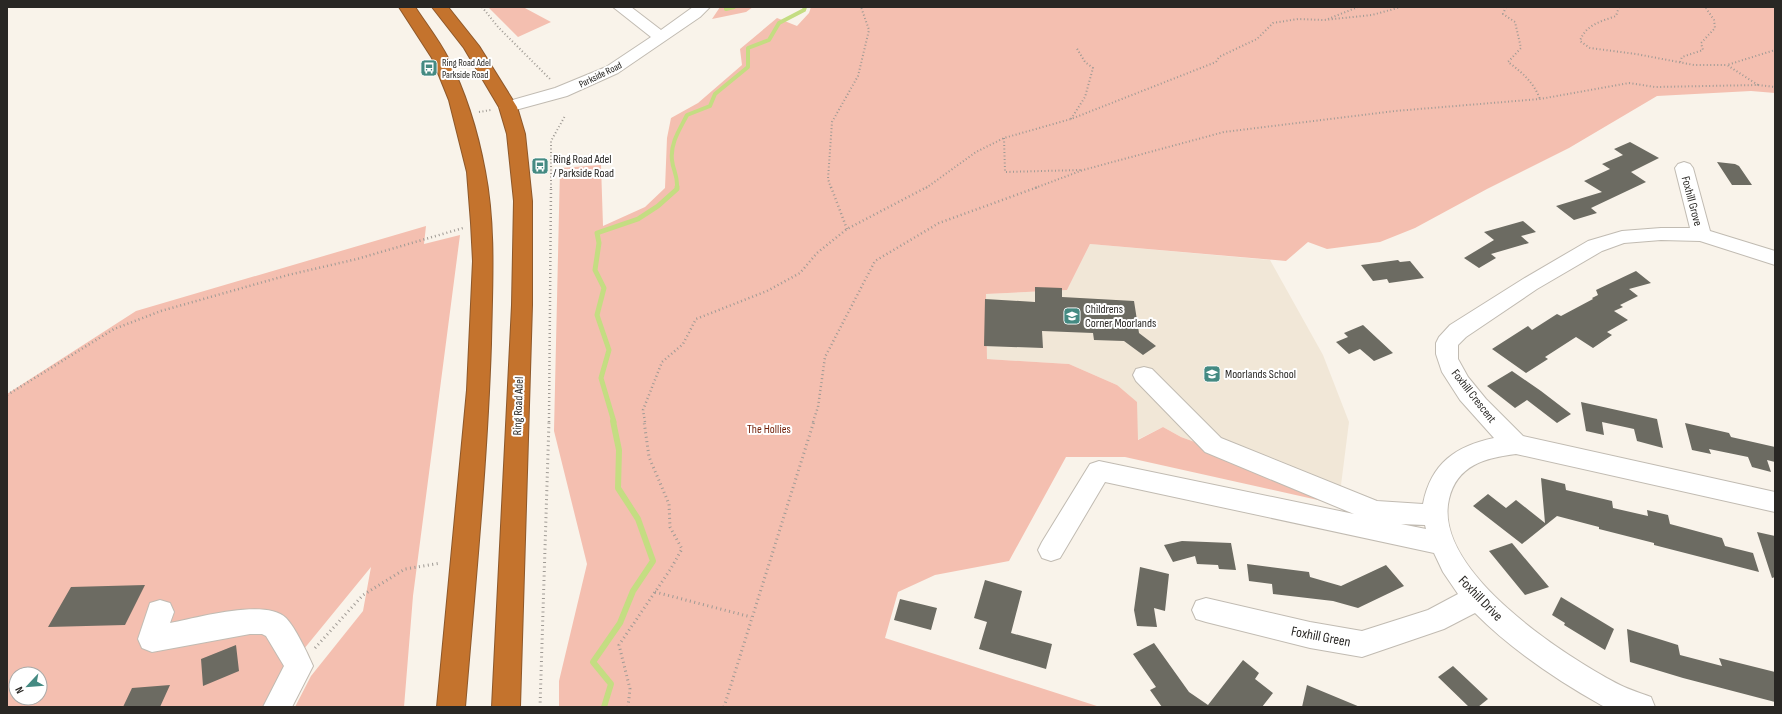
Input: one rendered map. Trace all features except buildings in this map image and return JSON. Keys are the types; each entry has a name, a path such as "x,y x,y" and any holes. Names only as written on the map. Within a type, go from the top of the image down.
{"highway":[{"path":"407,7 440,58 467,133 476,172 483,261 478,390 451,707"},
{"name":"Ring Road Adel","path":"440,7 471,46 508,107 516,134 523,201 521,321 506,707"}],"street":[{"path":"621,7 661,37"},
{"name":"Parkside Road","path":"508,107 561,92 612,70 695,14 702,7"},
{"name":"Foxhill Grove","path":"1684,168 1701,235"},
{"name":"Foxhill Crescent","path":"1516,444 1488,417 1458,380 1448,360 1447,343 1458,331 1530,284 1596,246 1622,237 1662,234 1701,235 1775,258"},
{"path":"1144,375 1213,445 1376,512 1434,516"},
{"path":"1516,444 1775,502"},
{"name":"Foxhill Drive","path":"1516,444 1472,454 1448,471 1435,494 1434,516 1456,571 1478,598 1524,637 1567,669 1608,694 1641,707"},
{"path":"1051,550 1099,472 1444,544"},
{"name":"Foxhill Green","path":"1206,610 1310,635 1362,644 1434,620 1478,598"},
{"path":"160,612 152,639 250,621 266,621 276,626 299,666 277,707"}],"path":[{"path":"482,7 498,27 561,92"},
{"path":"848,229 828,179 832,122 858,76 868,30 861,7"},
{"path":"1324,20 1358,7"},
{"path":"628,707 630,689 619,645 682,549 670,528 669,504 649,457 643,410 662,362 683,344 696,319 766,291 800,273 817,253 848,229 921,191 976,152 1004,138 1071,119 1216,62 1219,57 1257,39 1273,23 1298,19 1324,20 1372,15 1401,7"},
{"path":"1506,7 1503,14 1515,22 1521,48 1508,62 1520,71 1538,91 1540,99"},
{"path":"1619,7 1616,16 1590,25 1581,37 1580,41 1590,48 1636,54 1694,65 1727,65 1775,50"},
{"path":"1678,7 1722,7"},
{"path":"1680,62 1682,57 1703,50 1701,43 1715,28 1714,20 1706,8"},
{"path":"1071,119 1085,97 1093,68 1085,62 1076,47"},
{"path":"1727,65 1758,85"},
{"path":"724,707 818,407 825,357 875,261 939,223 1084,170 1224,132 1395,111 1540,99 1585,92 1629,82 1655,87 1758,85 1775,87"},
{"path":"540,707 548,451 551,262 550,147 551,141 565,116"},
{"path":"1004,138 1005,172 1084,170"},
{"path":"7,395 114,329 162,311 288,275 357,259 457,230"},
{"path":"299,666 363,595 405,569 464,560"},
{"path":"655,592 751,617"}],"shaded area":[{"name":"Moorlands School","path":"1090,244 1270,260 1323,355 1349,422 1340,493 1181,437 1163,427 1137,440 1117,385 1069,364 987,359 986,294 1067,290"}],"green space":[{"path":"488,7 523,7 551,22 518,37"},
{"path":"720,7 753,7 746,12 712,19"},
{"name":"The Hollies","path":"811,7 1775,7 1775,93 1751,91 1657,96 1569,148 1487,189 1415,228 1380,242 1327,249 1308,242 1286,261 1090,244 1067,290 986,294 987,359 1069,364 1117,385 1137,402 1138,440 1163,427 1181,437 1217,450 1349,507 1125,457 1066,457 1009,561 935,575 898,592 885,638 1100,707 559,707 559,681 587,564 554,431 560,168 601,165 603,226 645,207 665,188 667,138 671,118 698,103 742,65 740,49 777,18 797,26 809,13"},
{"path":"426,226 424,244 460,235 413,596 404,707 295,707 311,676 363,611 371,567 281,677 263,707 7,707 7,394 136,311"}],"waterway":[{"path":"726,9 734,7"},
{"path":"614,422 601,378 609,350 597,315 604,288 595,270 599,243 597,233 638,219 658,206 677,189 677,180 673,167 672,154 676,136 687,115 710,106 715,94 748,67 748,48 769,40 779,23 804,10 805,7"},
{"path":"604,707 611,684 593,662 620,623 633,591 653,561 638,519 618,488 619,450 613,421"}],"place":[{"name":"Ring Road Adel Parkside Road","path":"429,68"},
{"name":"Ring Road Adel / Parkside Road","path":"540,166"},
{"name":"Childrens Corner Moorlands","path":"1072,316"},
{"name":"Moorlands School","path":"1212,374"}]}
